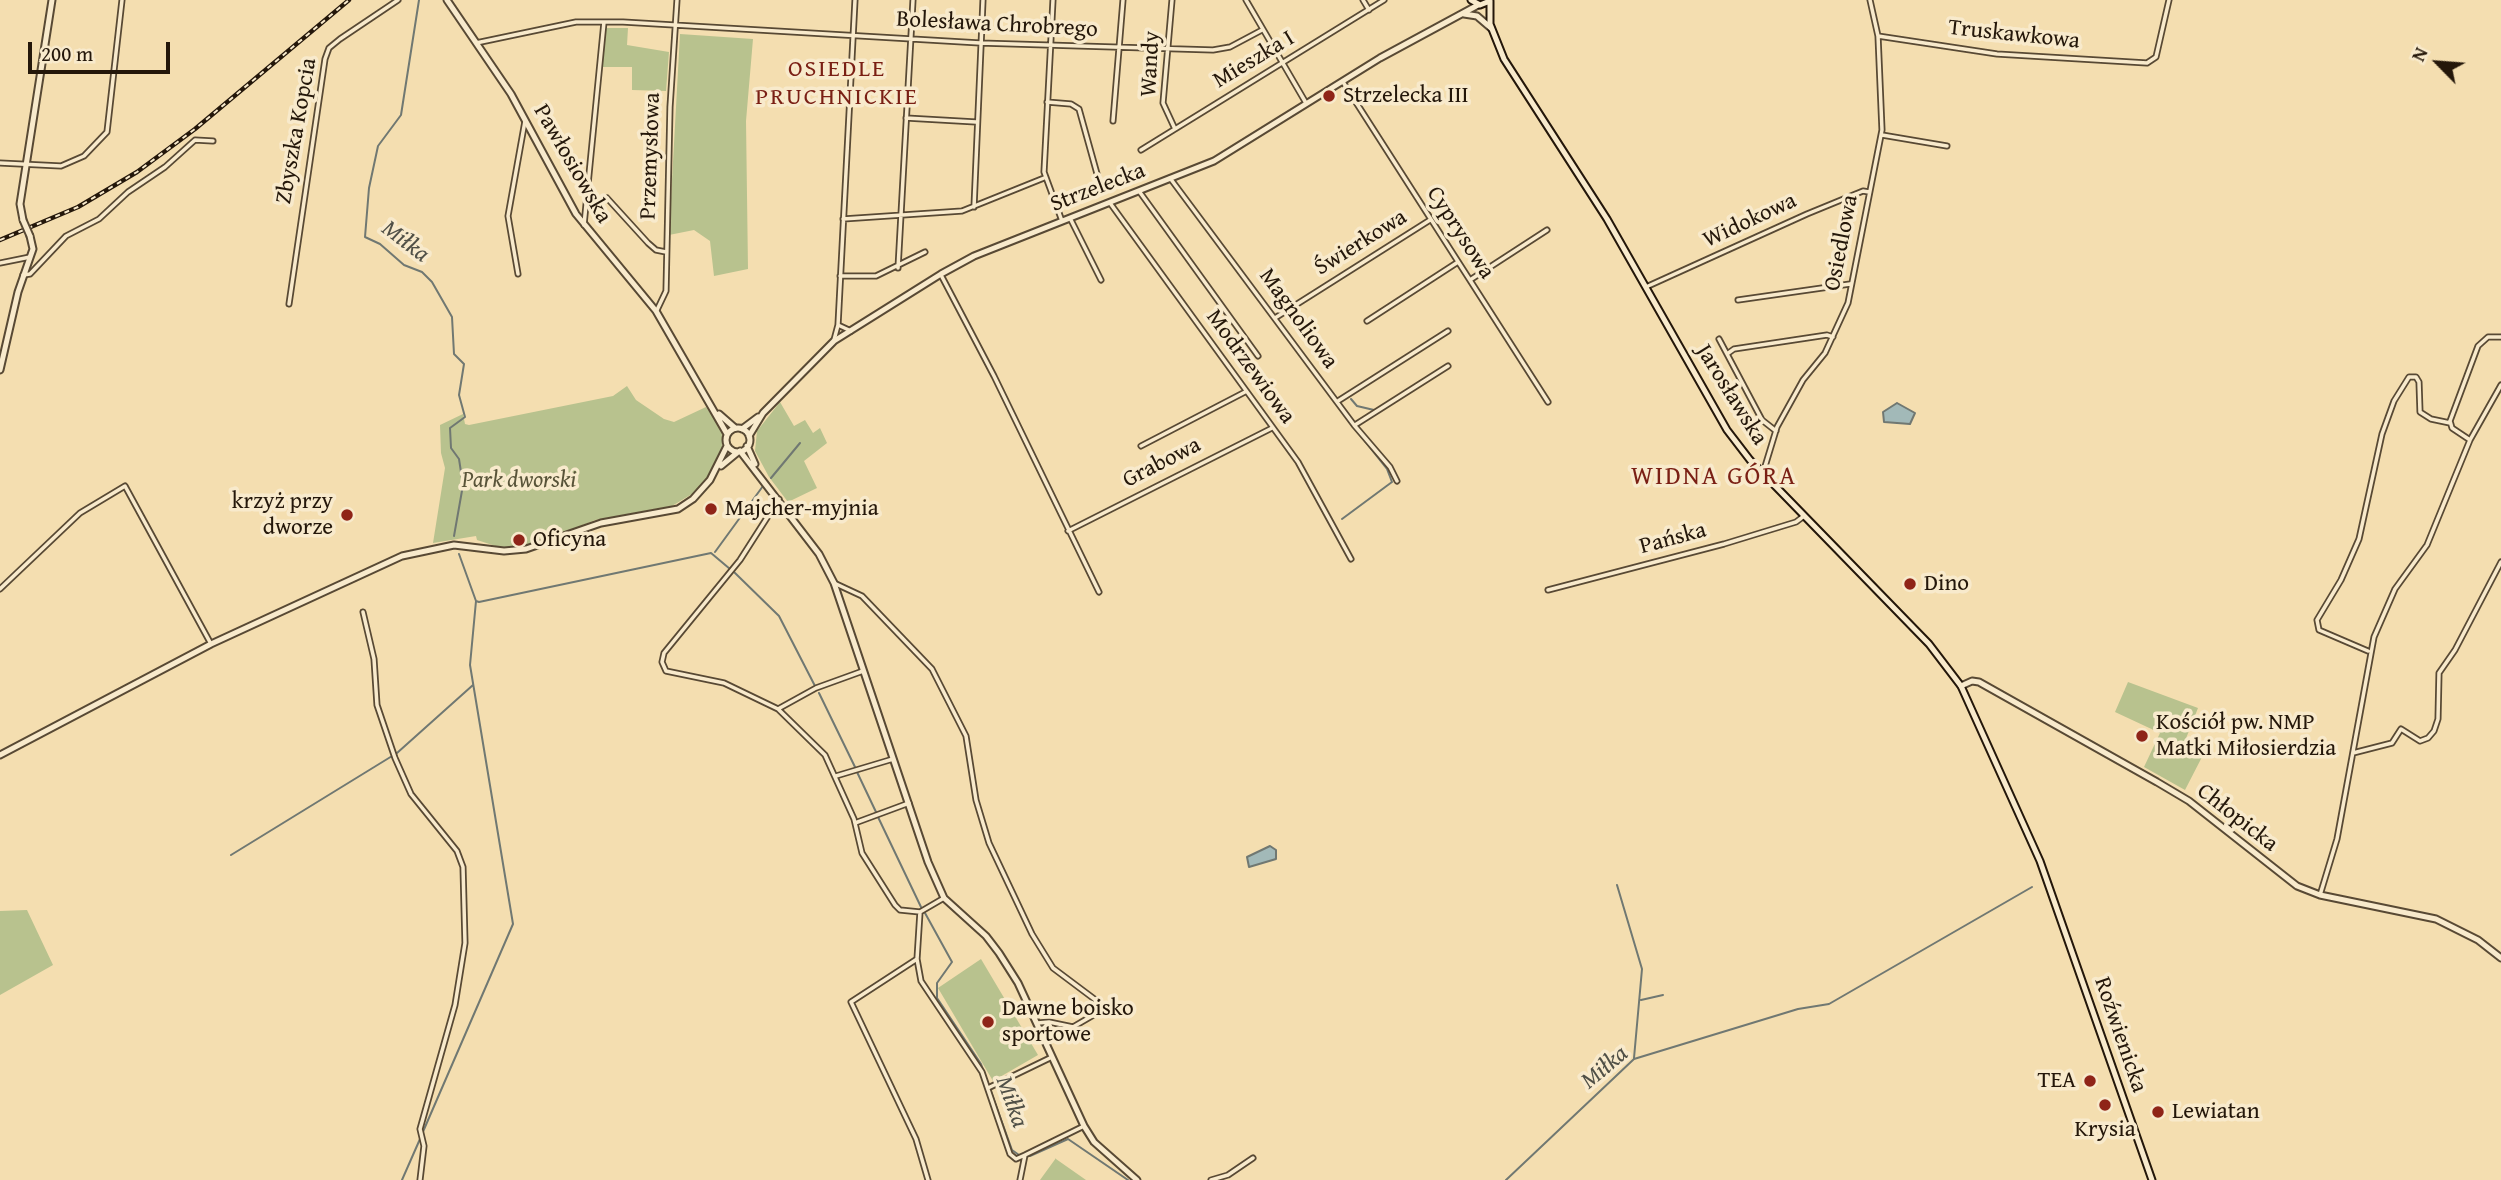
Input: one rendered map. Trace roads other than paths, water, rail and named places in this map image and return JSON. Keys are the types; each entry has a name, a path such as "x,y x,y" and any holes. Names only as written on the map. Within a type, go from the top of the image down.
{"street":[{"path":"0,370 23,275 33,249 20,209 52,0"},
{"path":"0,163 28,167 61,166 84,156 107,132 122,0"},
{"name":"Zbyszka Kopcia","path":"289,304 325,59 329,48 340,39 398,0"},
{"name":"Pawłosiowska","path":"447,0 526,120 584,226 656,311 717,412 727,434"},
{"name":"Przemysłowa","path":"656,311 666,291 677,0"},
{"path":"834,341 838,325 855,0"},
{"path":"898,268 913,0"},
{"path":"974,206 983,0"},
{"path":"1053,0 1045,177 1062,220"},
{"path":"1114,121 1123,0"},
{"name":"Wandy","path":"1172,0 1163,103 1175,129"},
{"path":"1246,0 1307,105"},
{"path":"1363,0 1369,10"},
{"name":"Mieszka I","path":"1141,150 1384,0"},
{"path":"1470,0 1479,5"},
{"name":"Strzelecka","path":"1460,14 1470,0"},
{"name":"Osiedlowa","path":"1763,473 1787,406 1833,337 1848,303 1882,135 1878,36 1870,0"},
{"name":"Truskawkowa","path":"1878,36 1997,54 2147,63 2156,57 2169,0"},
{"name":"Strzelecka","path":"739,429 763,413 834,341 941,274 974,256 1214,161 1460,14 1490,1"},
{"name":"Jarosławska","path":"1490,1 1491,26"},
{"name":"Jarosławska","path":"1479,5 1504,59 1607,219 1727,430 1763,473 1929,644 1961,686 2040,861 2055,902"},
{"path":"1460,14 1476,16 1491,26"},
{"path":"584,226 604,22"},
{"name":"Bolesława Chrobrego","path":"476,43 555,26 604,22 980,43 1168,50 1230,47 1262,30"},
{"name":"Cyprysowa","path":"1343,82 1548,402"},
{"path":"1047,102 1071,104 1079,109 1100,181"},
{"path":"906,118 976,122"},
{"path":"518,274 508,216 522,126 526,120"},
{"path":"1882,135 1947,146"},
{"path":"23,275 30,274 66,236 99,219 128,192 165,167 195,140 213,141"},
{"path":"843,219 962,211 1045,177"},
{"name":"Magnoliowa","path":"1170,178 1354,425 1390,467 1397,481"},
{"path":"1139,191 1258,356"},
{"name":"Widokowa","path":"1646,287 1818,210 1863,191 1870,192"},
{"path":"607,198 648,243 656,250 666,252"},
{"name":"Modrzewiowa","path":"1110,203 1298,462 1351,559"},
{"path":"1070,218 1101,280"},
{"name":"Świerkowa","path":"1275,318 1431,220"},
{"path":"1470,280 1547,230"},
{"path":"840,276 870,277 898,268 925,252"},
{"path":"0,263 30,257"},
{"path":"1367,321 1458,262"},
{"path":"941,274 1099,592"},
{"path":"1738,300 1851,284"},
{"path":"838,325 851,331"},
{"path":"1337,401 1448,331"},
{"path":"1727,354 1734,349 1828,335 1833,337"},
{"path":"2450,424 2478,346 2488,337 2501,337"},
{"path":"1719,339 1762,420 1776,431"},
{"path":"1354,425 1448,366"},
{"path":"2369,651 2347,639 2319,630 2317,620 2341,580 2359,539 2382,434 2394,401 2409,377 2416,377 2419,382 2420,412 2431,419 2450,424 2470,440"},
{"path":"2320,895 2334,851 2369,651 2390,598 2432,534 2470,440 2501,385"},
{"path":"1141,446 1245,391"},
{"name":"Pawłosiowska","path":"717,412 739,429"},
{"name":"Strzelecka","path":"749,436 763,413"},
{"name":"Grabowa","path":"1069,531 1272,428"},
{"path":"719,468 727,446 727,434 739,429 749,436 747,446 758,470"},
{"path":"727,446 739,451 758,470 818,554 834,583 893,759 944,898 999,953 1018,983 1084,1126 1094,1142 1137,1180"},
{"path":"0,755 211,645 402,555 454,545 505,551 526,549 601,523 666,513 694,499 719,468 747,446"},
{"path":"0,589 80,513 125,486 211,645"},
{"path":"779,499 740,560 670,644 662,662 666,671 723,683 778,709 825,755 855,823 862,853 895,905 900,910 920,912 944,898"},
{"name":"Pańska","path":"1548,590 1724,544 1796,522 1804,516"},
{"path":"2353,753 2392,743 2401,729 2420,741 2428,738 2438,719 2439,673 2455,650 2501,562"},
{"path":"834,583 862,596 932,669 966,736 976,800 989,843 1026,921 1053,968 1101,1004 1097,1013 1073,1027 1049,1022 1036,1024"},
{"path":"363,612 374,659 377,705 395,758 411,794 457,851 463,867 467,921 462,966 455,1005 420,1133 423,1140 420,1180"},
{"path":"778,709 816,688 863,671"},
{"name":"Chłopicka","path":"1961,686 1972,681 1982,683 2189,801 2297,886 2320,895 2436,919 2478,940 2501,958"},
{"path":"836,776 893,759"},
{"path":"855,823 909,803"},
{"name":"Roźwienicka","path":"2055,902 2152,1180"},
{"path":"920,912 916,959 921,981 982,1072 1010,1154 1016,1158 1025,1155"},
{"path":"916,959 851,1002 916,1139 928,1180"},
{"path":"989,1088 1052,1057"},
{"path":"1020,1180 1025,1155 1029,1150 1084,1126"},
{"path":"1211,1180 1228,1175 1253,1158"}],"water":[{"path":"1897,403 1915,413 1910,424 1884,422 1883,412"},
{"path":"1270,846 1276,850 1276,859 1249,867 1247,857"}],"waterway":[{"name":"Miłka","path":"419,0 401,115 378,146 369,188 365,237 380,244 404,265 422,272 432,282 452,317 454,354 464,364 459,395 465,417 450,428 451,448 459,459 463,485 454,536"},
{"path":"1301,356 1325,388"},
{"path":"1351,399 1357,406 1374,410"},
{"path":"1342,519 1392,482 1387,469 1360,435"},
{"path":"771,478 800,443"},
{"path":"715,552 763,486"},
{"name":"Miłka","path":"459,554 476,601 479,602 711,553 730,569"},
{"name":"Miłka","path":"734,572 779,616 815,686"},
{"path":"422,1134 513,924 470,665 476,601"},
{"path":"231,855 397,753 473,685"},
{"name":"Miłka","path":"819,693 855,767"},
{"name":"Miłka","path":"857,772 876,812"},
{"name":"Miłka","path":"878,817 921,907"},
{"path":"1617,885 1642,969 1634,1058"},
{"path":"1506,1180 1634,1059 1798,1009 1829,1004 2032,887"},
{"name":"Miłka","path":"925,913 952,962 937,983 937,998 981,1064 1012,1150 1019,1155"},
{"path":"1641,1000 1663,995"},
{"path":"402,1180 420,1139"},
{"name":"Miłka","path":"1030,1156 1068,1139 1128,1180"}],"railway":[{"path":"0,240 78,207 137,172 195,129 349,0"}],"place":[{"name":"Strzelecka III","path":"1329,96"},
{"name":"Majcher-myjnia","path":"711,509"},
{"name":"krzyż przy dworze","path":"347,515"},
{"name":"Oficyna","path":"519,540"},
{"name":"Dino","path":"1910,584"},
{"name":"Kościół pw. NMP Matki Miłosierdzia","path":"2142,736"},
{"name":"Dawne boisko sportowe","path":"988,1022"},
{"name":"TEA","path":"2090,1081"},
{"name":"Krysia","path":"2105,1105"},
{"name":"Lewiatan","path":"2158,1112"}],"district":[{"name":"OSIEDLE PRUCHNICKIE","path":"837,84"},
{"name":"WIDNA GÓRA","path":"1714,477"}],"park label":[{"name":"Park dworski","path":"519,481"}]}
